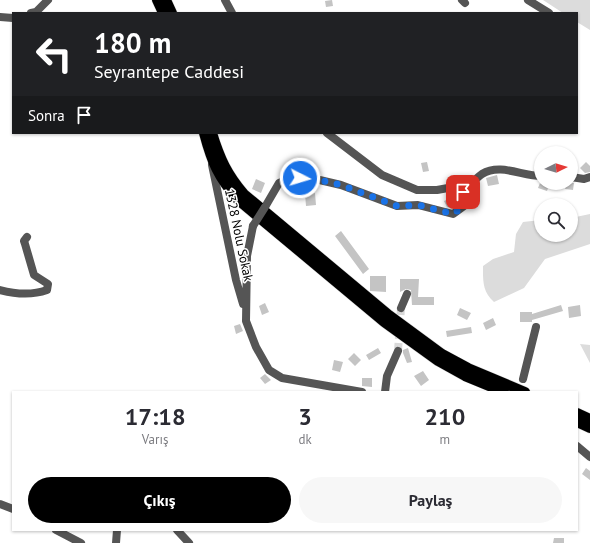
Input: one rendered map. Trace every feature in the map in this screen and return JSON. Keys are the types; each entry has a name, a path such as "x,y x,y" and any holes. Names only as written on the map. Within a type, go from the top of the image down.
{"main road":[{"path":"156,0 162,12"},
{"path":"166,0 172,12"},
{"path":"204,134 211,159 223,182 238,200 384,322 438,361 465,376 502,391"},
{"path":"212,134 219,158 230,178 244,194 389,315 442,354 468,368 523,391"},
{"path":"578,413 590,419"},
{"path":"578,422 590,428"}],"street":[{"path":"36,12 48,0"},
{"path":"225,0 231,12"},
{"path":"528,0 547,12"},
{"path":"0,17 12,18"},
{"path":"328,134 382,176 417,190 437,190 459,186 463,192 464,206 453,214 418,205 397,206 341,185 311,178 288,179 279,183 253,226 247,256 246,321 256,347 269,370 282,378 356,391"},
{"name":"1328 Nolu Sokak","path":"211,159 236,280 246,315"},
{"path":"463,192 482,174 492,170 508,170 534,175"},
{"path":"578,178 584,179 590,177"},
{"path":"0,290 11,293 39,292 47,290 48,284 34,275 24,244 27,237"},
{"path":"401,308 407,294"},
{"path":"523,379 536,326"},
{"path":"384,391 387,376 398,350"},
{"path":"578,447 590,457"},
{"path":"0,504 12,510"},
{"path":"58,531 81,543"},
{"path":"116,543 117,531"},
{"path":"178,531 189,543"}],"shaded area":[{"path":"543,0 590,0 590,30 578,23 578,12 561,12"},
{"path":"590,214 590,244 545,259 524,288 494,302 490,298 485,290 483,266 493,259 514,252 516,234 523,222 534,221 534,242 578,242 578,217"},
{"path":"580,344 590,345 590,363"}],"building":[{"path":"332,0 333,6 326,7 325,1"},
{"path":"427,162 429,171 423,172 421,163"},
{"path":"586,162 590,166 590,172 585,173 580,168"},
{"path":"497,175 499,184 488,186 486,178"},
{"path":"256,179 265,183 261,193 252,189"},
{"path":"315,193 316,205 306,206 305,194"},
{"path":"458,195 458,203 452,208 447,207 444,201"},
{"path":"341,231 369,269 363,274 335,236"},
{"path":"370,276 386,276 386,292 370,291"},
{"path":"400,279 419,279 418,297 434,297 434,305 412,305 411,290 406,289 400,292"},
{"path":"265,303 269,312 262,315 259,306"},
{"path":"561,305 563,311 532,320 532,322 520,322 520,312 532,312 532,314"},
{"path":"580,305 581,316 569,318 568,307"},
{"path":"460,308 471,313 467,320 457,315"},
{"path":"493,318 496,325 486,330 483,323"},
{"path":"240,324 243,331 236,334 234,326"},
{"path":"471,327 472,333 447,337 446,331"},
{"path":"378,348 381,353 369,360 366,355"},
{"path":"408,348 412,362 407,363 403,350"},
{"path":"354,353 361,360 355,366 348,359"},
{"path":"334,360 343,362 340,372 332,370"},
{"path":"423,371 429,380 421,386 414,376"},
{"path":"265,374 271,380 265,384 260,378"},
{"path":"362,378 372,378 372,387 362,386"},
{"path":"586,468 590,471 590,480 582,474"},
{"path":"554,538 564,538 564,543 553,543"}],"tunnel":[{"path":"398,351 401,308"}],"route":[{"path":"300,178 311,178 341,185 397,206 418,205 453,214 464,206 463,192"}]}
